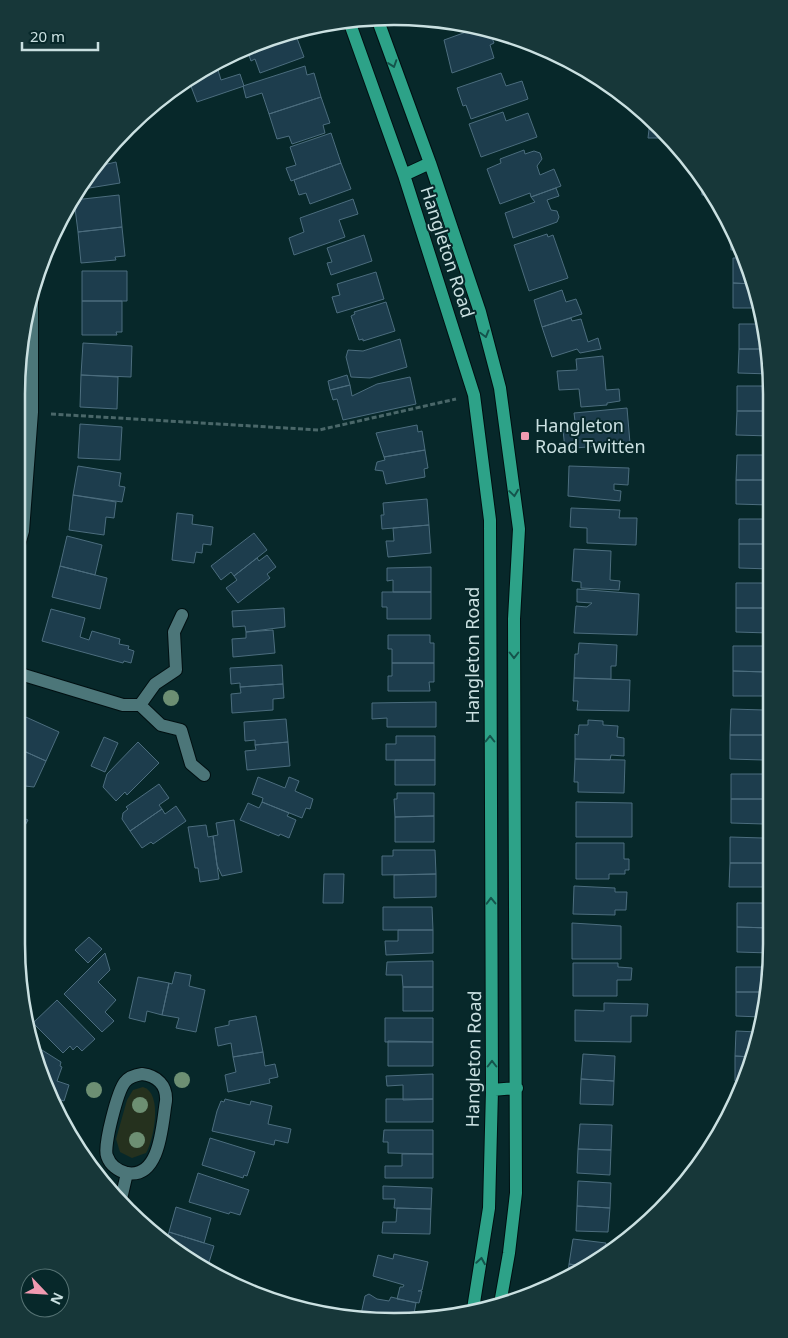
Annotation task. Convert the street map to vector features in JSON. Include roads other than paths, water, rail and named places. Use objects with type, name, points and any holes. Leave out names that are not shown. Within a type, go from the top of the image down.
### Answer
[{"type":"main road","name":"Hangleton Road","points":[[380,26],[430,162],[480,312],[500,388],[519,529],[514,619],[516,1193],[501,1297]]},
{"type":"main road","name":"Hangleton Road","points":[[351,28],[404,176],[474,395],[490,520],[492,1090],[489,1208],[474,1304]]},
{"type":"main road","points":[[404,176],[430,162]]},
{"type":"main road","points":[[490,619],[514,619]]},
{"type":"main road","points":[[492,1090],[516,1088]]},
{"type":"street","points":[[25,505],[32,412],[32,322]]},
{"type":"street","points":[[140,705],[155,684],[176,670],[174,632],[182,615]]},
{"type":"street","points":[[25,675],[123,704],[140,705],[161,725],[181,730],[191,764],[204,775]]},
{"type":"street","points":[[148,1074],[157,1079],[166,1092],[157,1152],[153,1162],[146,1169],[136,1173],[127,1173],[118,1170],[111,1164],[106,1154],[107,1141],[124,1083],[134,1075],[148,1074]]},
{"type":"street","points":[[122,1193],[127,1173]]},
{"type":"place","name":"Hangleton Road Twitten","points":[[525,436]]}]
